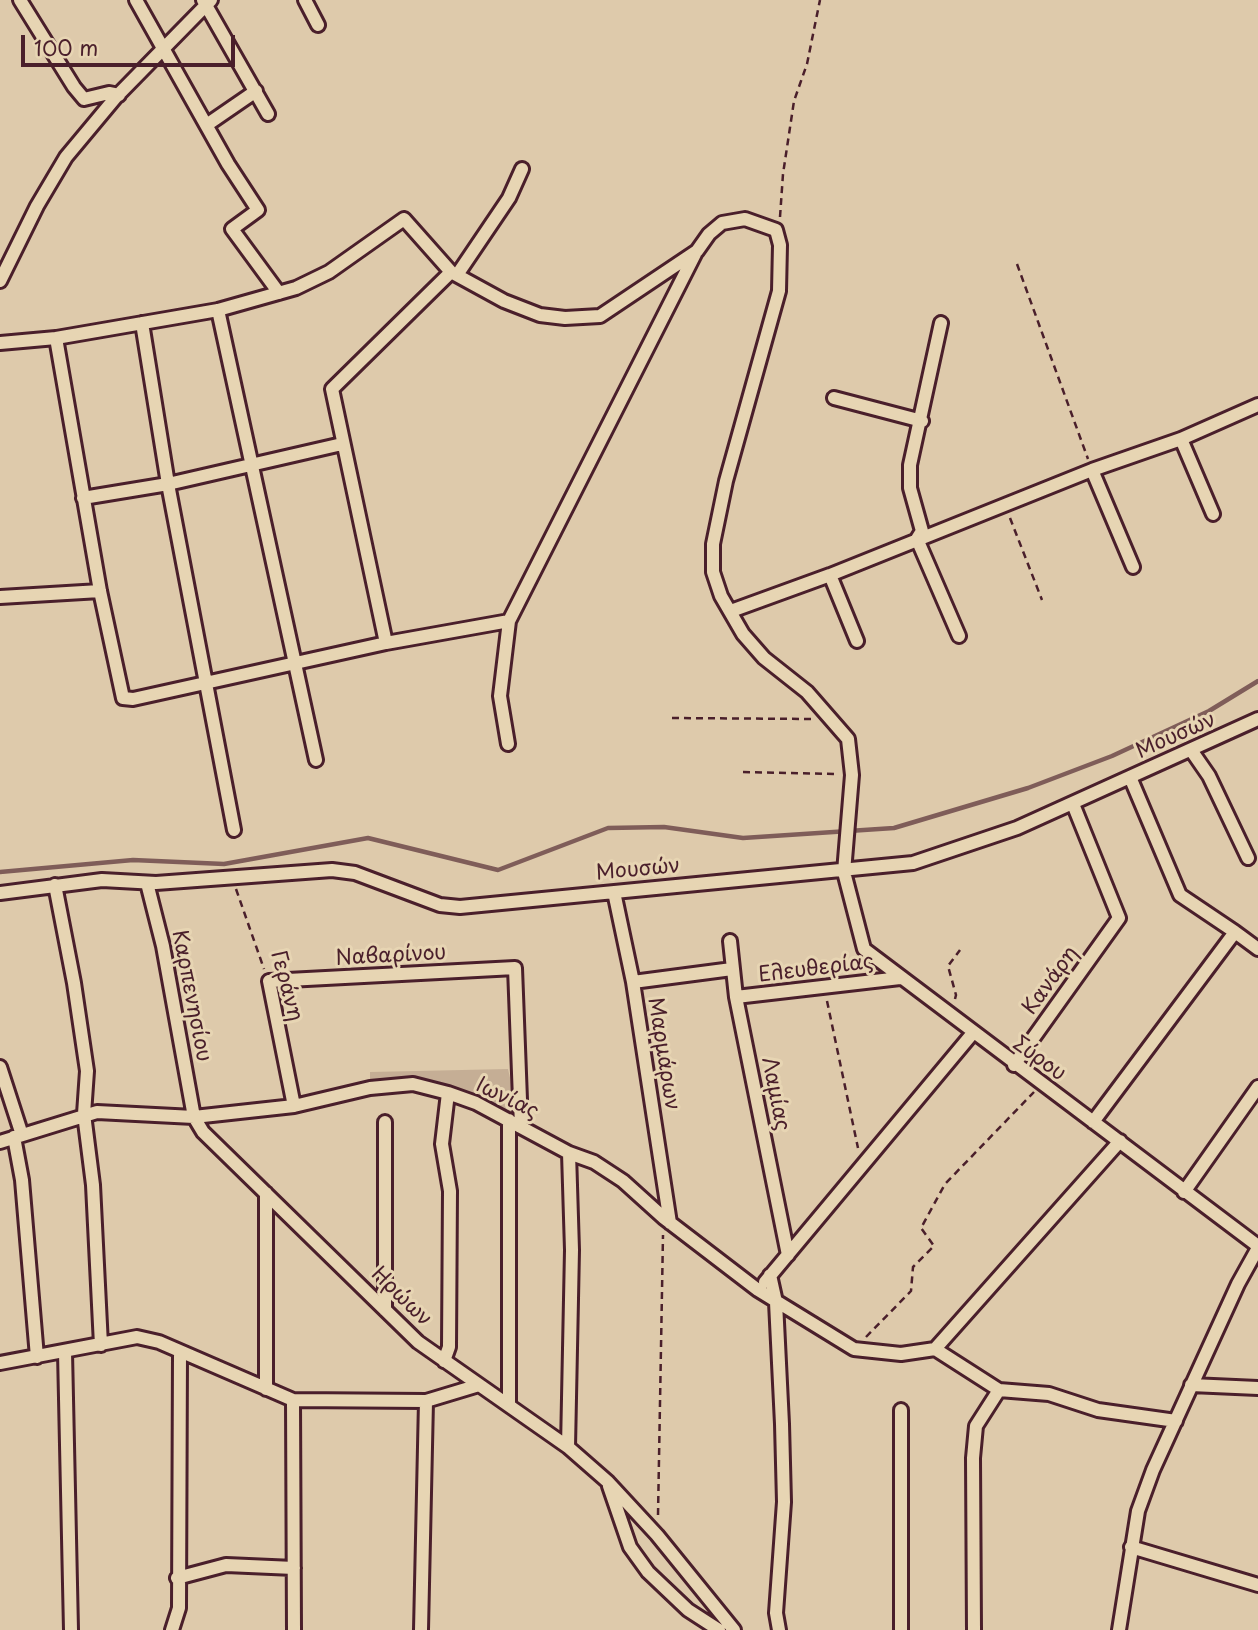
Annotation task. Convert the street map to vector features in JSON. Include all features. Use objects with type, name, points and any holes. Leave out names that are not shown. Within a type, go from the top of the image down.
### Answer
[{"type":"street","points":[[20,0],[84,99],[109,93],[119,95]]},
{"type":"street","points":[[136,0],[208,124],[228,164],[258,210],[232,229],[279,293]]},
{"type":"street","points":[[305,0],[318,25]]},
{"type":"street","points":[[0,281],[37,206],[66,157],[119,95],[207,2],[268,114]]},
{"type":"street","points":[[208,124],[256,91]]},
{"type":"street","points":[[386,643],[332,389],[454,273],[509,198],[522,169]]},
{"type":"street","points":[[0,344],[56,338],[218,310],[279,293],[329,272],[404,219],[454,273],[504,301],[540,315],[600,316],[697,251]]},
{"type":"street","points":[[508,744],[500,696],[509,621],[697,251],[709,234],[732,220],[745,219],[776,230]]},
{"type":"street","name":"Σύρου","points":[[776,230],[780,245],[779,291],[726,481],[713,544],[713,572],[716,587],[743,634],[764,658],[807,692],[848,739],[852,775],[844,872],[864,949],[972,1034],[1120,1141],[1258,1247]]},
{"type":"street","points":[[218,310],[316,760]]},
{"type":"street","points":[[142,323],[169,484],[234,830]]},
{"type":"street","points":[[917,539],[922,531],[910,488],[910,465],[922,421],[941,323]]},
{"type":"street","points":[[56,338],[100,591],[123,698],[206,683],[386,643],[509,621]]},
{"type":"street","points":[[834,398],[922,421]]},
{"type":"street","points":[[731,611],[830,575],[1092,470],[1181,439],[1258,405]]},
{"type":"street","points":[[1181,439],[1213,514]]},
{"type":"street","points":[[83,498],[169,484],[342,444]]},
{"type":"street","points":[[1092,470],[1133,566]]},
{"type":"street","points":[[917,539],[959,636]]},
{"type":"street","points":[[830,575],[857,641]]},
{"type":"street","points":[[0,597],[100,591]]},
{"type":"street","name":"Μουσών","points":[[0,893],[102,880],[147,883],[331,870],[355,873],[448,907],[844,872],[913,863],[947,853],[1073,804],[1258,719]]},
{"type":"street","points":[[1191,750],[1209,776],[1248,858]]},
{"type":"street","points":[[1130,777],[1180,895],[1258,949]]},
{"type":"street","name":"Κανάρη","points":[[1014,1065],[1119,918],[1073,804]]},
{"type":"street","name":"Καρπενησίου","points":[[147,883],[163,946],[194,1117]]},
{"type":"street","points":[[55,885],[74,983],[87,1071],[84,1114],[93,1185],[101,1345]]},
{"type":"street","name":"Μαρμάρων","points":[[614,892],[633,982],[667,1220]]},
{"type":"street","points":[[1093,1122],[1234,932]]},
{"type":"street","name":"Λαμίας","points":[[730,941],[736,997],[788,1255]]},
{"type":"street","name":"Ναβαρίνου","points":[[269,981],[515,968],[515,1123]]},
{"type":"street","points":[[633,982],[732,970]]},
{"type":"street","name":"Ελευθερίας","points":[[736,997],[900,978]]},
{"type":"street","name":"Γεράνη","points":[[269,981],[294,1106]]},
{"type":"street","points":[[758,1290],[972,1034]]},
{"type":"street","points":[[0,1067],[18,1136],[37,1357]]},
{"type":"street","name":"Ιωνίας","points":[[194,1117],[294,1106],[370,1088],[413,1084],[448,1093],[515,1123],[569,1153],[594,1162],[623,1181],[667,1220],[758,1290],[854,1349]]},
{"type":"street","points":[[1184,1192],[1258,1087]]},
{"type":"street","points":[[444,1361],[449,1347],[450,1191],[443,1144],[448,1093]]},
{"type":"street","points":[[0,1142],[97,1112],[158,1113],[194,1117]]},
{"type":"street","name":"Ηρώων","points":[[194,1117],[203,1132],[418,1342],[568,1447],[608,1482],[657,1535],[734,1630]]},
{"type":"street","points":[[385,1122],[386,1310]]},
{"type":"street","points":[[509,1405],[515,1123]]},
{"type":"street","points":[[854,1349],[901,1354],[935,1349],[1120,1141]]},
{"type":"street","points":[[568,1447],[572,1250],[569,1153]]},
{"type":"street","points":[[266,1193],[266,1389]]},
{"type":"street","points":[[1119,1630],[1138,1511],[1191,1385],[1258,1247]]},
{"type":"street","points":[[770,1275],[776,1302],[784,1502],[776,1613],[779,1630]]},
{"type":"street","points":[[0,1363],[137,1337],[159,1342],[180,1354],[293,1400],[426,1401],[479,1385]]},
{"type":"street","points":[[935,1349],[999,1390],[1049,1394],[1098,1410],[1176,1421]]},
{"type":"street","points":[[65,1352],[72,1630]]},
{"type":"street","points":[[172,1630],[178,1608],[180,1354]]},
{"type":"street","points":[[1191,1385],[1258,1388]]},
{"type":"street","points":[[974,1630],[973,1458],[976,1426],[999,1390]]},
{"type":"street","points":[[293,1400],[294,1630]]},
{"type":"street","points":[[421,1630],[426,1401]]},
{"type":"street","points":[[901,1410],[901,1630]]},
{"type":"street","points":[[608,1482],[630,1547],[648,1572],[688,1610],[719,1630]]},
{"type":"street","points":[[1131,1547],[1258,1585]]},
{"type":"street","points":[[177,1578],[226,1565],[294,1568]]},
{"type":"path","points":[[776,230],[782,209],[783,174],[794,101],[807,64],[820,0]]},
{"type":"path","points":[[1017,264],[1092,470]]},
{"type":"path","points":[[1004,505],[1042,600]]},
{"type":"path","points":[[672,718],[830,719]]},
{"type":"path","points":[[743,772],[852,775]]},
{"type":"path","name":"Γεράνη","points":[[232,878],[269,981]]},
{"type":"path","points":[[948,1015],[956,995],[948,966],[960,950]]},
{"type":"path","points":[[824,987],[862,1164]]},
{"type":"path","points":[[854,1349],[911,1291],[913,1267],[934,1246],[921,1228],[945,1184],[1042,1084]]},
{"type":"path","points":[[657,1535],[667,1220]]},
{"type":"shaded area","points":[[508,1069],[521,1126],[413,1084],[370,1088],[370,1072]]},
{"type":"waterway","points":[[0,872],[133,860],[224,864],[368,838],[498,870],[608,828],[664,827],[743,838],[894,828],[1028,788],[1112,756],[1209,711],[1258,681]]}]
